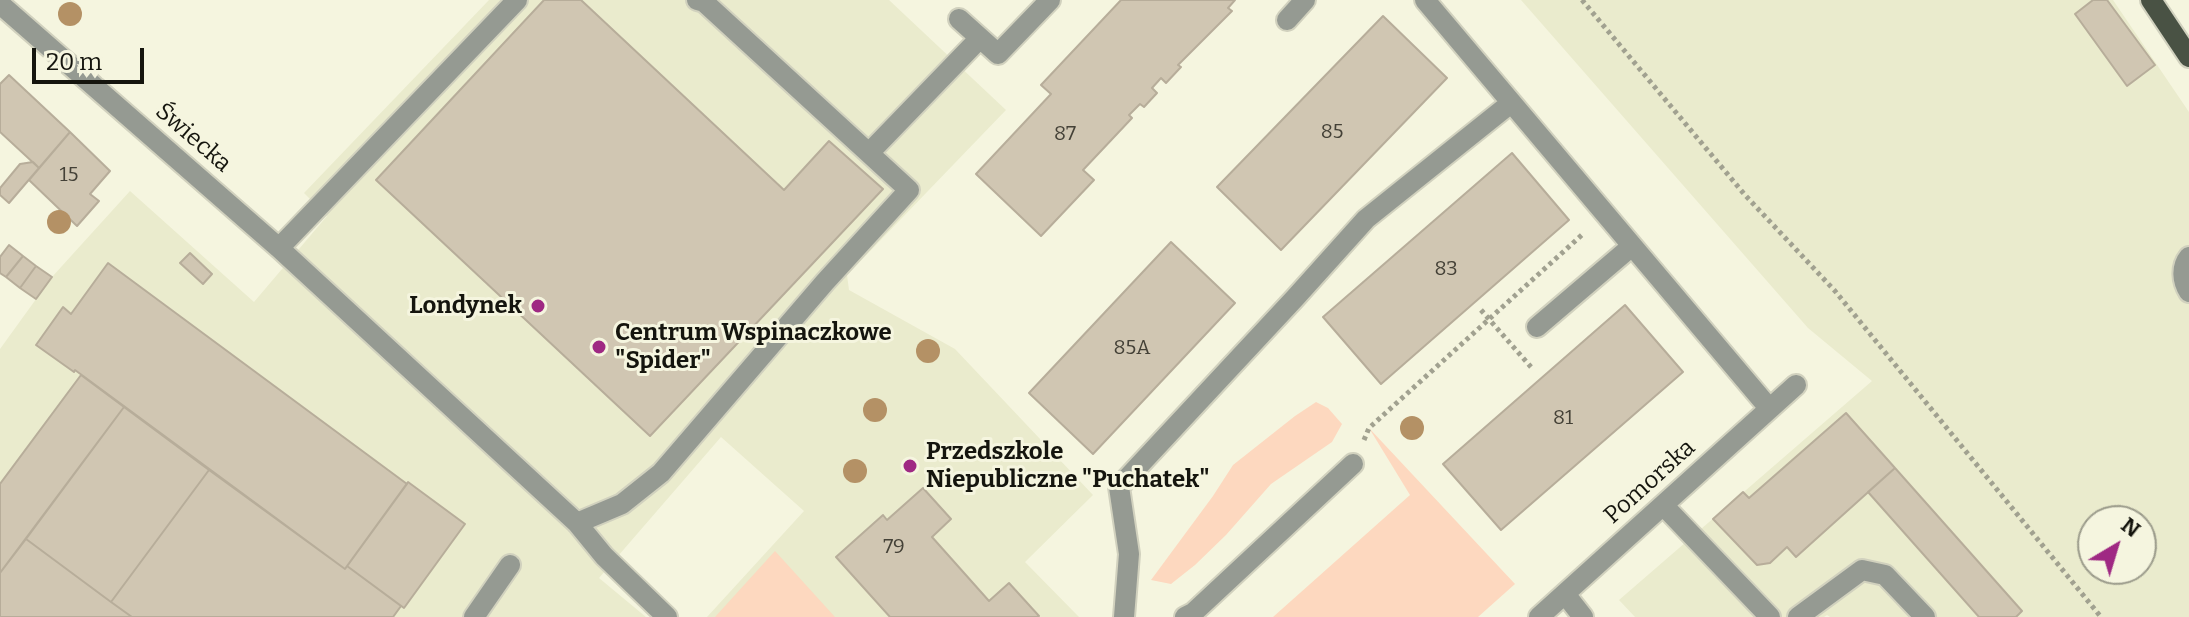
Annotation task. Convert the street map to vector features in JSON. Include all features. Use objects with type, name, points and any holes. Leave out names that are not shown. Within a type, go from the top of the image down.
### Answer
[{"type":"main road","points":[[2151,0],[2189,57]]},
{"type":"street","points":[[279,248],[517,0]]},
{"type":"street","points":[[577,523],[622,504],[661,473],[825,282],[909,190],[704,2],[697,0]]},
{"type":"street","points":[[959,19],[998,54],[1050,0]]},
{"type":"street","points":[[1287,20],[1305,0]]},
{"type":"street","points":[[1425,0],[1769,408]]},
{"type":"street","name":"Świecka","points":[[0,4],[389,348],[577,523],[604,556],[667,617]]},
{"type":"street","points":[[869,153],[980,38]]},
{"type":"street","points":[[1124,617],[1129,554],[1119,487],[1366,219],[1511,103]]},
{"type":"street","points":[[1537,327],[1632,246]]},
{"type":"street","points":[[2189,257],[2184,264],[2184,284],[2189,292]]},
{"type":"street","name":"Pomorska","points":[[1539,617],[1796,385]]},
{"type":"street","points":[[1185,617],[1193,613],[1353,464]]},
{"type":"street","points":[[1663,505],[1770,617]]},
{"type":"street","points":[[474,617],[510,565]]},
{"type":"street","points":[[1798,617],[1862,570],[1885,575],[1925,617]]},
{"type":"street","points":[[1565,594],[1583,617]]},
{"type":"path","points":[[1582,0],[1745,195],[1835,291],[2101,617]]},
{"type":"path","points":[[1369,428],[1605,214]]},
{"type":"path","points":[[1481,310],[1531,367]]},
{"type":"shaded area","points":[[489,0],[889,0],[1006,110],[847,275],[849,290],[955,349],[1093,495],[1025,562],[1079,617],[707,617],[804,511],[721,437],[599,578],[646,617],[0,617],[0,349],[52,277],[130,191],[254,302],[327,216],[304,193]]},
{"type":"shaded area","points":[[1521,0],[2113,0],[2189,112],[2189,617],[1635,617],[1619,600],[1872,381],[1808,328]]},
{"type":"shaded area","points":[[1316,402],[1328,408],[1342,424],[1332,442],[1271,484],[1226,535],[1171,584],[1151,580],[1233,465]]},
{"type":"shaded area","points":[[1369,428],[1515,584],[1478,617],[1273,617],[1410,495]]},
{"type":"shaded area","points":[[775,551],[835,617],[715,617]]},
{"type":"building","points":[[544,0],[581,0],[784,190],[829,141],[883,189],[650,436],[376,180]]},
{"type":"building","points":[[1121,0],[1235,0],[1228,8],[1232,11],[1178,65],[1181,67],[1166,83],[1161,78],[1152,88],[1157,93],[1144,107],[1140,104],[1129,115],[1132,118],[1083,170],[1094,180],[1041,236],[976,174],[1051,94],[1041,85]]},
{"type":"building","points":[[2093,0],[2107,0],[2155,65],[2127,86],[2075,14]]},
{"type":"building","points":[[1383,16],[1447,78],[1281,250],[1217,187]]},
{"type":"building","points":[[9,75],[70,132],[39,168],[0,132],[0,84]]},
{"type":"building","points":[[70,132],[110,171],[90,194],[99,201],[77,226],[29,180]]},
{"type":"building","points":[[1512,153],[1569,220],[1381,384],[1323,317]]},
{"type":"building","points":[[33,162],[39,168],[9,203],[0,195],[0,188],[20,164]]},
{"type":"building","points":[[1171,242],[1235,303],[1093,454],[1029,393]]},
{"type":"building","points":[[9,245],[23,256],[6,277],[0,273],[0,257]]},
{"type":"building","points":[[190,253],[212,274],[203,284],[180,263]]},
{"type":"building","points":[[23,256],[36,266],[20,288],[6,277]]},
{"type":"building","points":[[108,263],[407,484],[345,569],[75,370],[36,345],[63,307],[71,314]]},
{"type":"building","points":[[36,266],[52,277],[36,299],[20,288]]},
{"type":"building","points":[[1625,305],[1683,372],[1501,530],[1443,464]]},
{"type":"building","points":[[81,375],[124,407],[0,573],[0,484]]},
{"type":"building","points":[[124,407],[209,470],[111,602],[26,539]]},
{"type":"building","points":[[1846,413],[1895,468],[1796,557],[1787,547],[1770,563],[1757,565],[1713,519],[1743,492],[1749,498]]},
{"type":"building","points":[[1895,468],[2022,611],[2016,617],[1979,617],[1868,492]]},
{"type":"building","points":[[209,470],[401,606],[393,617],[132,617],[111,602]]},
{"type":"building","points":[[408,482],[465,524],[404,608],[347,566]]},
{"type":"building","points":[[923,488],[951,519],[932,537],[989,601],[1009,583],[1039,616],[890,617],[836,557],[883,515],[887,520]]},
{"type":"building","points":[[26,539],[132,617],[0,617],[0,573]]},
{"type":"place","name":"Londynek","points":[[538,306]]},
{"type":"place","name":"Centrum Wspinaczkowe \"Spider\"","points":[[599,347]]},
{"type":"place","name":"Przedszkole Niepubliczne \"Puchatek\"","points":[[910,466]]}]
